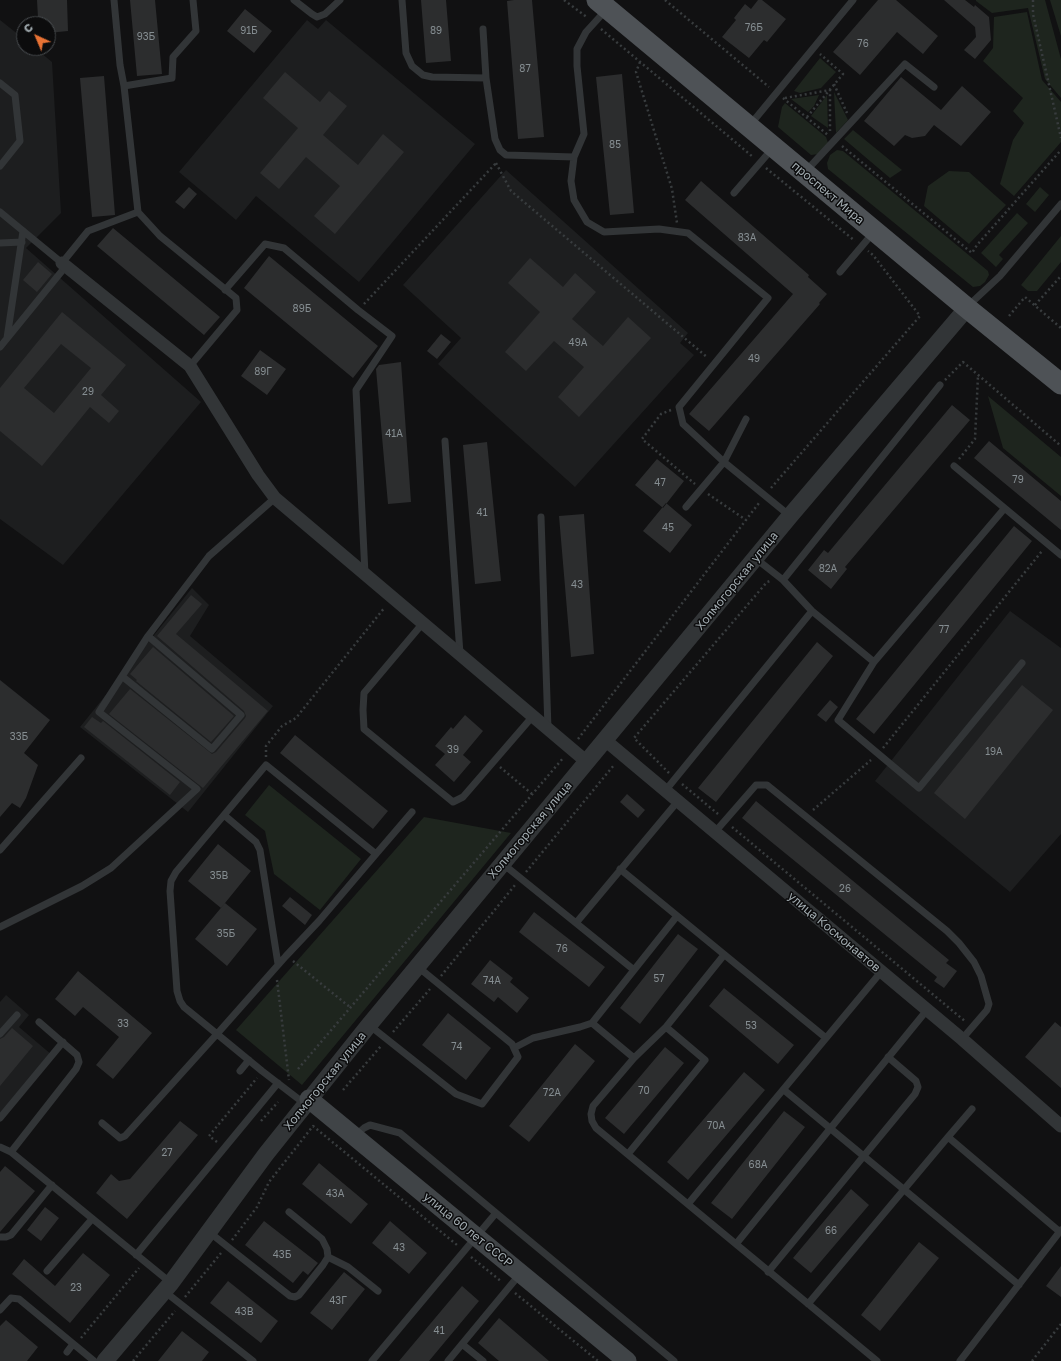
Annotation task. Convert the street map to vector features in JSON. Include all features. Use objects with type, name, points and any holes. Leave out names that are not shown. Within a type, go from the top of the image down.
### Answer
[{"type":"main road","name":"проспект Мира","points":[[599,11],[749,127],[805,173],[868,239],[967,308],[1061,384]]},
{"type":"main road","name":"улица 60 лет СССР","points":[[307,1102],[355,1137],[470,1244],[514,1280],[627,1361]]},
{"type":"street","points":[[64,264],[190,366],[258,475],[275,498],[587,762]]},
{"type":"street","name":"Холмогорская улица","points":[[105,1361],[168,1287],[266,1154],[418,966],[790,516],[967,308]]},
{"type":"street","name":"улица Космонавтов","points":[[605,740],[962,1039],[1061,1126]]},
{"type":"lane","points":[[114,0],[120,65],[124,86],[138,212],[160,236],[236,298],[237,310],[190,366]]},
{"type":"lane","points":[[124,86],[172,78],[172,57],[196,31],[193,0]]},
{"type":"lane","points":[[294,0],[317,17],[325,14],[340,0]]},
{"type":"lane","points":[[402,0],[406,53],[412,66],[423,75],[432,77],[486,78]]},
{"type":"lane","points":[[749,127],[851,1]]},
{"type":"lane","points":[[599,11],[577,49],[577,66],[584,134],[574,157],[571,181],[574,200],[588,222],[604,232],[659,229],[688,233],[768,298],[679,407],[683,424],[724,462],[790,516]]},
{"type":"lane","points":[[482,29],[486,78],[495,139],[500,150],[506,155],[574,157]]},
{"type":"lane","points":[[805,173],[905,64],[934,87]]},
{"type":"lane","points":[[0,83],[15,95],[20,141],[0,166]]},
{"type":"lane","points":[[734,193],[774,147]]},
{"type":"lane","points":[[967,308],[1000,276],[1061,204]]},
{"type":"lane","points":[[0,212],[64,264]]},
{"type":"lane","points":[[0,347],[88,231],[138,212]]},
{"type":"lane","points":[[7,338],[23,231]]},
{"type":"lane","points":[[840,272],[868,239]]},
{"type":"lane","points":[[0,243],[22,242]]},
{"type":"lane","points":[[225,290],[265,244],[284,248],[358,310],[392,336],[356,390],[365,574]]},
{"type":"lane","points":[[783,580],[940,385]]},
{"type":"lane","points":[[686,507],[724,462],[746,419]]},
{"type":"lane","points":[[445,441],[460,654]]},
{"type":"lane","points":[[954,466],[1061,555]]},
{"type":"lane","points":[[0,927],[82,886],[111,868],[197,789],[99,712],[123,677],[148,636],[209,556],[275,498]]},
{"type":"lane","points":[[1004,508],[874,662],[838,720],[919,788],[1022,663]]},
{"type":"lane","points":[[541,517],[548,729]]},
{"type":"lane","points":[[755,558],[783,580],[812,611],[874,662]]},
{"type":"lane","points":[[666,791],[812,611]]},
{"type":"lane","points":[[423,623],[364,693],[364,729],[453,802],[463,798],[533,716]]},
{"type":"lane","points":[[123,677],[212,749],[241,715],[148,636]]},
{"type":"lane","points":[[0,850],[81,758]]},
{"type":"lane","points":[[307,1102],[262,1071],[184,1007],[180,1001],[177,991],[170,891],[171,881],[176,872],[266,765],[376,854]]},
{"type":"lane","points":[[715,832],[756,785],[767,785],[947,932],[959,943],[974,962],[981,976],[988,1004],[987,1010],[962,1039]]},
{"type":"lane","points":[[576,923],[678,801]]},
{"type":"lane","points":[[102,1123],[120,1138],[125,1136],[276,966],[319,921],[412,812]]},
{"type":"lane","points":[[224,815],[256,842],[260,850],[276,966]]},
{"type":"lane","points":[[503,864],[634,970]]},
{"type":"lane","points":[[620,869],[826,1038]]},
{"type":"lane","points":[[514,1048],[533,1038],[592,1023],[677,916]]},
{"type":"lane","points":[[724,955],[666,1026],[634,1058],[593,1106],[591,1114],[592,1121],[596,1128],[877,1361]]},
{"type":"lane","points":[[369,1026],[456,1094],[482,1104],[518,1057],[514,1048],[512,1044],[418,966]]},
{"type":"lane","points":[[688,1204],[881,972]]},
{"type":"lane","points":[[736,1244],[927,1010]]},
{"type":"lane","points":[[0,1034],[17,1015]]},
{"type":"lane","points":[[11,1152],[76,1069],[79,1062],[77,1055],[39,1022]]},
{"type":"lane","points":[[592,1023],[634,1058]]},
{"type":"lane","points":[[628,1154],[705,1060],[666,1026]]},
{"type":"lane","points":[[0,1118],[63,1042]]},
{"type":"lane","points":[[768,1272],[915,1094],[918,1087],[916,1081],[888,1058]]},
{"type":"lane","points":[[240,1071],[249,1060]]},
{"type":"lane","points":[[136,1255],[278,1083]]},
{"type":"lane","points":[[784,1090],[1019,1285]]},
{"type":"lane","points":[[808,1304],[903,1189],[972,1109]]},
{"type":"lane","points":[[355,1137],[364,1128],[370,1125],[400,1133],[671,1360]]},
{"type":"lane","points":[[948,1137],[1060,1231],[960,1361]]},
{"type":"lane","points":[[0,1147],[11,1152],[136,1255],[168,1287],[251,1360]]},
{"type":"lane","points":[[0,1237],[11,1235],[52,1185]]},
{"type":"lane","points":[[209,1232],[290,1296],[294,1297],[299,1295],[328,1257],[327,1249],[322,1239],[289,1212]]},
{"type":"lane","points":[[372,1361],[496,1214]]},
{"type":"lane","points":[[48,1271],[92,1219]]},
{"type":"lane","points":[[328,1257],[348,1267],[378,1291]]},
{"type":"lane","points":[[448,1361],[514,1280]]},
{"type":"lane","points":[[0,1310],[11,1298],[19,1299],[94,1361]]},
{"type":"lane","points":[[67,1352],[73,1344]]},
{"type":"lane","points":[[462,1344],[483,1361]]},
{"type":"path","points":[[298,1069],[571,748],[765,495],[920,316],[873,255],[868,239],[760,163],[640,62],[599,11],[564,0]]},
{"type":"path","points":[[665,0],[830,136],[830,90]]},
{"type":"path","points":[[1033,0],[1033,14],[1061,138]]},
{"type":"path","points":[[807,117],[843,74],[820,54],[825,48]]},
{"type":"path","points":[[640,62],[636,72],[672,189],[678,232]]},
{"type":"path","points":[[834,84],[851,122]]},
{"type":"path","points":[[783,98],[830,90]]},
{"type":"path","points":[[835,140],[972,254],[977,245],[1061,150]]},
{"type":"path","points":[[358,310],[496,163],[506,155]]},
{"type":"path","points":[[496,163],[511,191],[714,363]]},
{"type":"path","points":[[1035,306],[1061,276]]},
{"type":"path","points":[[1008,316],[1025,297],[1061,328]]},
{"type":"path","points":[[940,385],[963,362],[1061,446]]},
{"type":"path","points":[[954,466],[975,439],[978,376]]},
{"type":"path","points":[[679,407],[662,414],[642,439],[701,489],[746,520]]},
{"type":"path","points":[[806,816],[878,754],[1048,544]]},
{"type":"path","points":[[783,580],[768,582],[634,738],[675,778],[724,820],[972,1026]]},
{"type":"path","points":[[266,765],[266,746],[282,726],[296,718],[392,597]]},
{"type":"path","points":[[493,762],[532,794]]},
{"type":"path","points":[[343,1090],[436,982],[614,765]]},
{"type":"path","points":[[286,956],[351,1008]]},
{"type":"path","points":[[276,966],[289,1080]]},
{"type":"path","points":[[224,1148],[209,1136],[262,1071]]},
{"type":"path","points":[[313,1126],[470,1244],[514,1280],[598,1361]]},
{"type":"path","points":[[1032,1361],[1061,1324]]},
{"type":"shaded area","points":[[976,0],[1045,0],[1061,59],[1061,98],[1045,79],[1028,8],[992,13]]},
{"type":"shaded area","points":[[1050,0],[1061,0],[1061,36]]},
{"type":"shaded area","points":[[1027,12],[1042,80],[1061,102],[1061,142],[1014,196],[1000,184],[1013,140],[1024,123],[1013,111],[1023,98],[983,61],[993,48],[994,17]]},
{"type":"shaded area","points":[[0,20],[16,33],[16,56],[45,56],[52,62],[61,213],[26,248],[201,402],[63,565],[0,519]]},
{"type":"shaded area","points":[[307,20],[318,29],[326,20],[475,144],[359,282],[256,196],[236,220],[179,172]]},
{"type":"shaded area","points":[[820,58],[836,72],[821,88],[800,93],[794,91]]},
{"type":"shaded area","points":[[834,92],[848,120],[836,133]]},
{"type":"shaded area","points":[[819,95],[814,106],[808,112],[791,99]]},
{"type":"shaded area","points":[[827,95],[828,128],[811,116]]},
{"type":"shaded area","points":[[785,103],[826,137],[828,143],[819,154],[811,155],[778,127],[782,107]]},
{"type":"shaded area","points":[[853,130],[902,170],[890,178],[844,139]]},
{"type":"shaded area","points":[[837,150],[843,151],[988,271],[989,275],[985,282],[980,286],[973,287],[828,169],[827,163],[830,155]]},
{"type":"shaded area","points":[[506,170],[688,333],[680,343],[694,355],[575,487],[438,364],[461,338],[403,285]]},
{"type":"shaded area","points":[[949,171],[969,172],[1006,205],[969,244],[924,206],[928,186]]},
{"type":"shaded area","points":[[1040,187],[1049,195],[1035,212],[1026,204]]},
{"type":"shaded area","points":[[1017,213],[1028,223],[999,255],[1003,259],[996,267],[981,253]]},
{"type":"shaded area","points":[[1061,236],[1061,262],[1037,291],[1028,291],[1021,285]]},
{"type":"shaded area","points":[[988,396],[1061,457],[1061,496],[1003,448]]},
{"type":"shaded area","points":[[192,588],[209,605],[190,636],[273,706],[188,812],[80,727]]},
{"type":"shaded area","points":[[1010,611],[1061,648],[1061,834],[1010,892],[875,781]]},
{"type":"shaded area","points":[[269,785],[361,859],[320,910],[274,874],[265,831],[245,815]]},
{"type":"shaded area","points":[[424,817],[511,833],[302,1085],[236,1030]]},
{"type":"shaded area","points":[[6,995],[29,1015],[19,1027],[52,1055],[0,1118],[0,1002]]},
{"type":"building","points":[[37,0],[67,0],[68,31],[56,32],[56,16],[38,16]]},
{"type":"building","points":[[130,0],[155,0],[162,74],[137,76]]},
{"type":"building","points":[[421,0],[446,0],[451,61],[426,63]]},
{"type":"building","points":[[532,0],[544,137],[518,139],[507,1]]},
{"type":"building","points":[[758,0],[762,0],[786,19],[767,42],[764,40],[749,58],[722,37],[736,20],[734,18],[745,4],[751,9]]},
{"type":"building","points":[[878,0],[896,0],[938,36],[923,54],[897,32],[860,75],[833,52]]},
{"type":"building","points":[[944,0],[965,0],[974,7],[975,5],[989,17],[991,40],[975,59],[964,50],[976,37],[975,27]]},
{"type":"building","points":[[245,9],[272,31],[254,53],[227,31]]},
{"type":"building","points":[[285,72],[320,102],[329,91],[347,106],[323,135],[358,165],[383,134],[404,152],[335,234],[314,216],[340,186],[306,157],[279,189],[260,173],[298,128],[263,98]]},
{"type":"building","points":[[622,74],[634,213],[610,215],[596,77]]},
{"type":"building","points":[[104,76],[115,215],[92,217],[80,78]]},
{"type":"building","points":[[901,77],[941,110],[962,86],[991,112],[961,146],[934,125],[925,136],[912,138],[905,135],[894,146],[864,121]]},
{"type":"building","points":[[701,181],[809,275],[808,277],[827,294],[819,303],[820,304],[709,431],[689,414],[793,294],[685,200]]},
{"type":"building","points":[[189,187],[197,194],[184,209],[175,202]]},
{"type":"building","points":[[113,228],[220,317],[204,335],[97,246]]},
{"type":"building","points":[[269,256],[378,346],[353,378],[244,288]]},
{"type":"building","points":[[530,258],[563,287],[575,273],[596,292],[572,319],[603,346],[628,317],[651,338],[579,417],[558,397],[584,367],[554,341],[526,371],[505,352],[540,312],[508,283]]},
{"type":"building","points":[[38,262],[52,274],[37,292],[23,280]]},
{"type":"building","points":[[62,312],[126,365],[101,395],[119,411],[109,423],[90,407],[42,466],[0,431],[0,388]],"holes":[[[61,344],[91,368],[54,413],[24,388]]]},
{"type":"building","points":[[441,334],[451,342],[437,359],[427,351]]},
{"type":"building","points":[[260,350],[286,369],[267,395],[241,376]]},
{"type":"building","points":[[401,362],[411,502],[388,504],[376,369],[379,365]]},
{"type":"building","points":[[952,405],[970,420],[845,567],[847,569],[831,589],[808,570],[824,550],[828,553]]},
{"type":"building","points":[[989,441],[1061,501],[1061,530],[974,458]]},
{"type":"building","points":[[487,442],[501,581],[475,584],[463,445]]},
{"type":"building","points":[[657,459],[684,481],[663,508],[635,485]]},
{"type":"building","points":[[666,503],[692,525],[670,553],[643,531]]},
{"type":"building","points":[[584,514],[594,654],[571,657],[559,516]]},
{"type":"building","points":[[1014,526],[1032,541],[874,734],[856,719]]},
{"type":"building","points":[[191,595],[202,604],[176,634],[268,711],[203,788],[109,714],[130,689],[212,754],[216,752],[245,718],[246,716],[244,711],[157,636]]},
{"type":"building","points":[[817,642],[833,656],[716,802],[698,788]]},
{"type":"building","points":[[153,647],[234,716],[211,742],[136,681],[137,680],[130,674]]},
{"type":"building","points":[[0,680],[50,720],[24,753],[38,765],[26,798],[20,808],[12,803],[0,817]]},
{"type":"building","points":[[1022,685],[1053,710],[965,819],[934,793]]},
{"type":"building","points":[[830,700],[838,707],[826,722],[817,715]]},
{"type":"building","points":[[465,715],[483,731],[463,755],[471,762],[454,782],[435,765],[445,754],[435,746],[451,727],[453,729]]},
{"type":"building","points":[[92,717],[101,723],[103,721],[180,782],[170,795],[84,727]]},
{"type":"building","points":[[295,735],[388,811],[373,829],[280,753]]},
{"type":"building","points":[[627,794],[645,810],[638,818],[620,802]]},
{"type":"building","points":[[756,801],[949,960],[946,963],[957,971],[944,988],[934,981],[937,977],[742,818]]},
{"type":"building","points":[[218,844],[251,871],[221,908],[188,881]]},
{"type":"building","points":[[290,897],[312,915],[305,925],[282,906]]},
{"type":"building","points":[[225,903],[257,929],[227,966],[195,939]]},
{"type":"building","points":[[534,912],[605,967],[589,987],[519,932]]},
{"type":"building","points":[[678,934],[698,949],[640,1024],[620,1008]]},
{"type":"building","points":[[490,960],[513,978],[510,982],[529,998],[517,1013],[498,997],[494,1002],[471,984]]},
{"type":"building","points":[[78,971],[152,1033],[113,1079],[96,1065],[119,1037],[83,1007],[75,1016],[55,999]]},
{"type":"building","points":[[724,988],[794,1045],[778,1064],[709,1006]]},
{"type":"building","points":[[448,1013],[491,1048],[466,1080],[422,1045]]},
{"type":"building","points":[[1055,1022],[1061,1027],[1061,1088],[1025,1057]]},
{"type":"building","points":[[12,1028],[33,1046],[0,1086],[0,1039],[4,1037]]},
{"type":"building","points":[[575,1044],[595,1061],[529,1142],[509,1126]]},
{"type":"building","points":[[665,1047],[684,1063],[624,1134],[605,1118]]},
{"type":"building","points":[[744,1072],[765,1090],[688,1180],[667,1162]]},
{"type":"building","points":[[784,1111],[805,1127],[732,1219],[711,1203]]},
{"type":"building","points":[[180,1121],[198,1135],[127,1219],[96,1193],[111,1174],[119,1181],[130,1179]]},
{"type":"building","points":[[319,1163],[368,1204],[351,1224],[302,1184]]},
{"type":"building","points":[[5,1166],[35,1191],[0,1232],[0,1172]]},
{"type":"building","points":[[851,1189],[869,1205],[811,1273],[793,1258]]},
{"type":"building","points":[[45,1207],[59,1218],[41,1241],[27,1230]]},
{"type":"building","points":[[264,1221],[318,1263],[308,1275],[303,1271],[293,1283],[245,1245]]},
{"type":"building","points":[[390,1221],[427,1253],[409,1274],[372,1243]]},
{"type":"building","points":[[919,1242],[939,1258],[880,1331],[861,1315]]},
{"type":"building","points":[[83,1253],[110,1275],[70,1323],[12,1274],[24,1259],[55,1286]]},
{"type":"building","points":[[1061,1266],[1061,1297],[1046,1286]]},
{"type":"building","points":[[344,1272],[365,1289],[332,1330],[310,1313]]},
{"type":"building","points":[[228,1281],[278,1321],[261,1343],[210,1303]]},
{"type":"building","points":[[462,1286],[479,1301],[429,1361],[399,1361]]},
{"type":"building","points":[[499,1318],[549,1361],[499,1361],[478,1343]]},
{"type":"building","points":[[6,1320],[38,1347],[27,1361],[0,1361],[0,1326]]},
{"type":"building","points":[[182,1331],[209,1352],[202,1361],[158,1361]]}]
